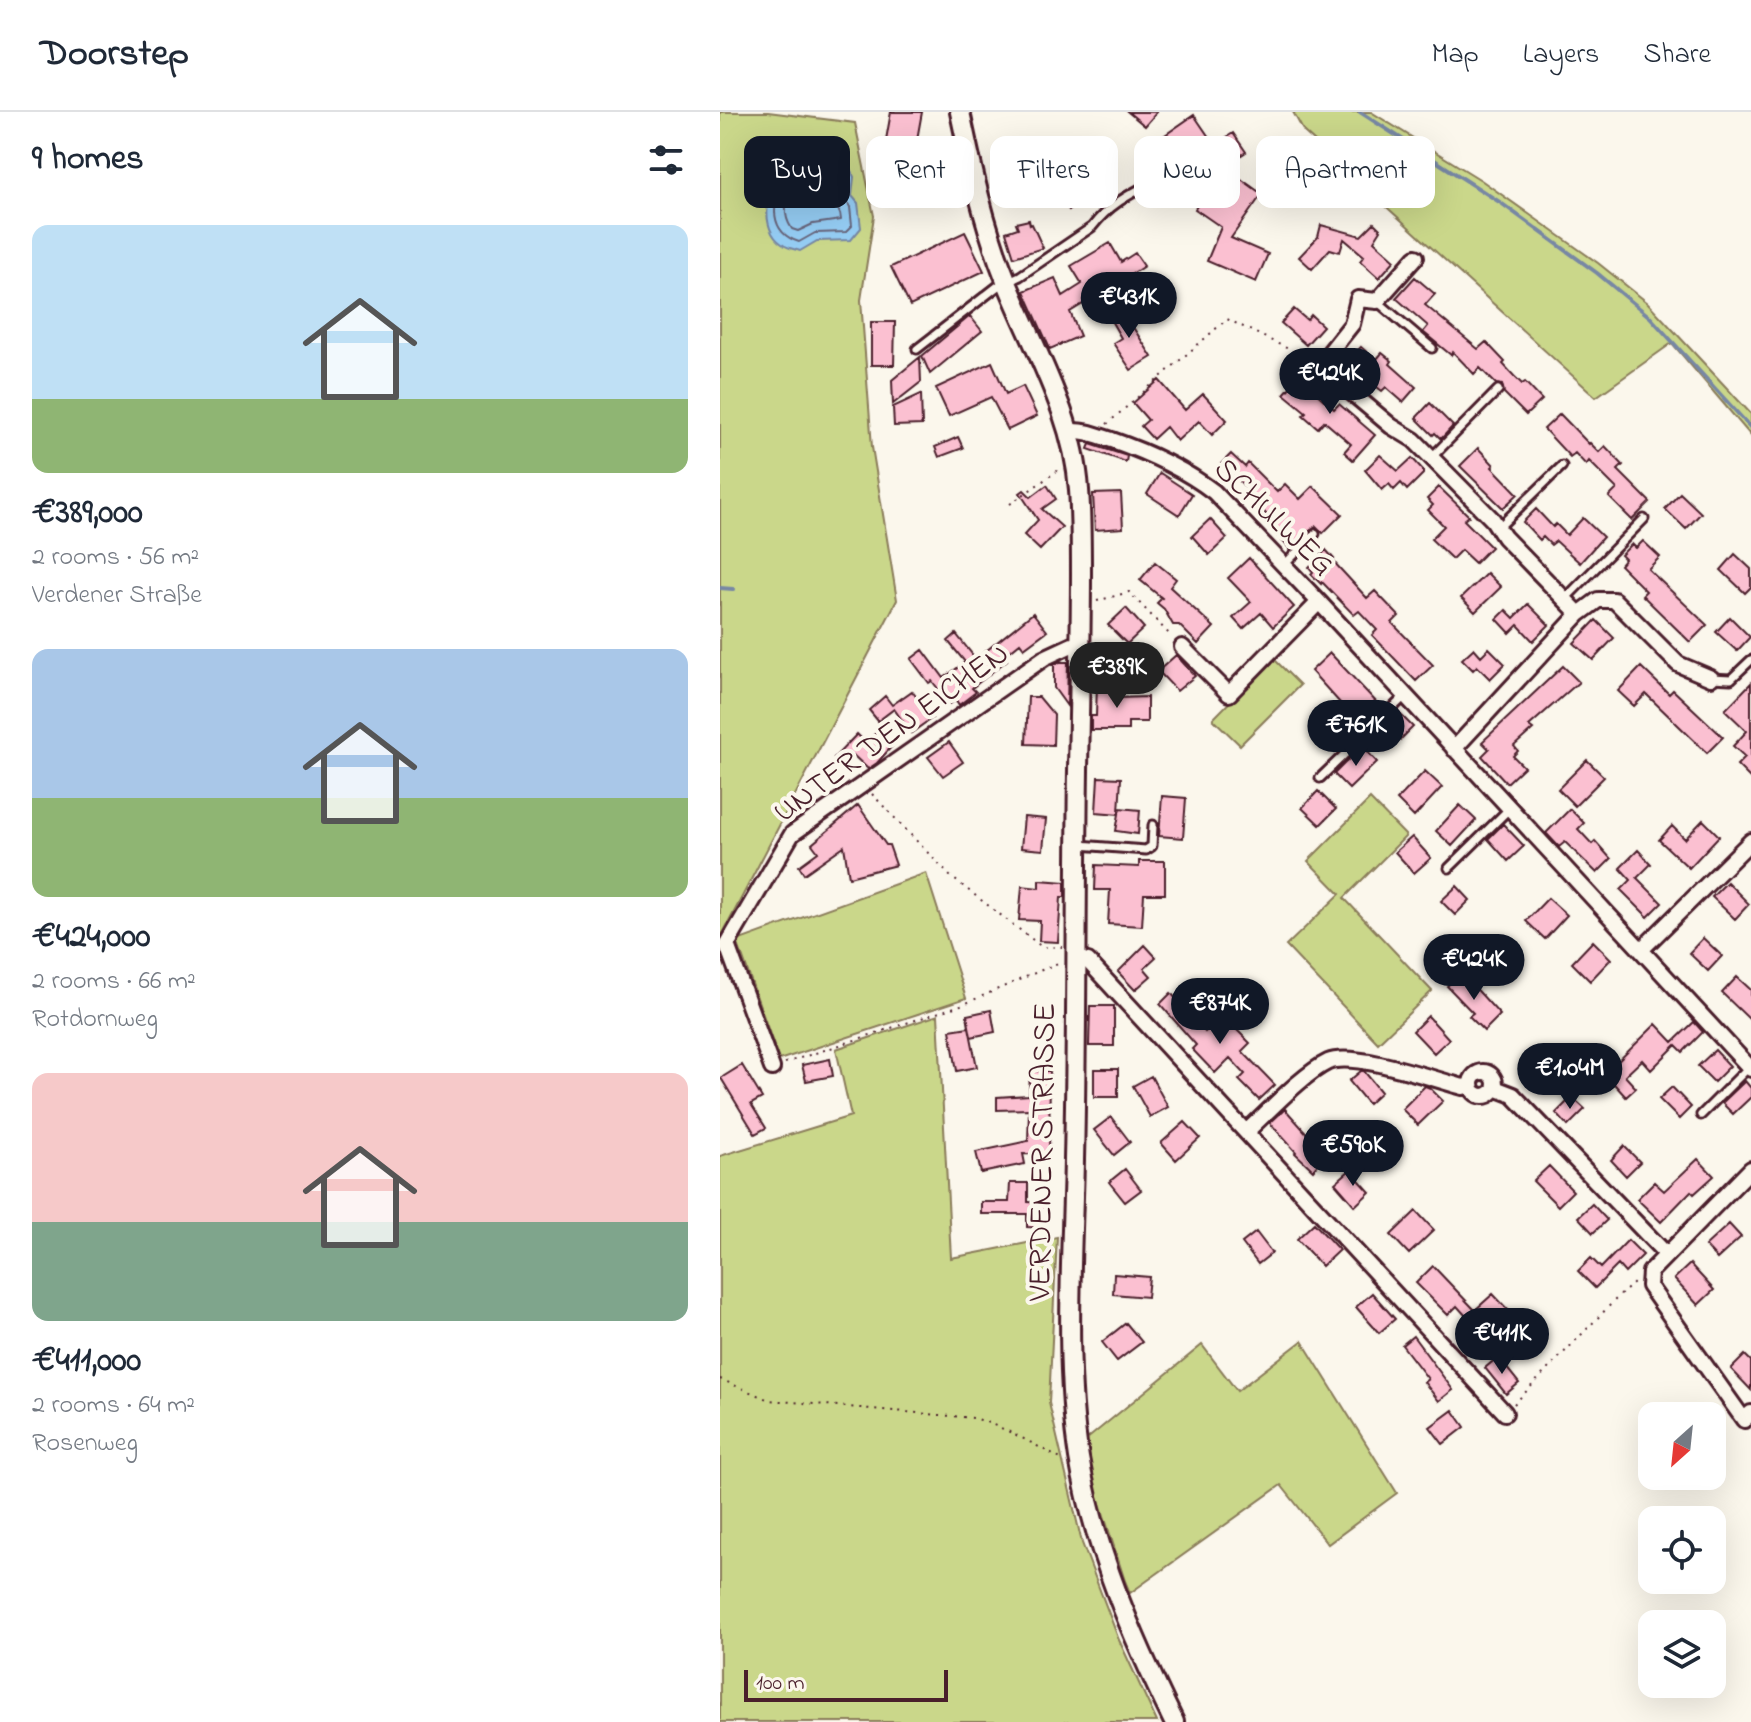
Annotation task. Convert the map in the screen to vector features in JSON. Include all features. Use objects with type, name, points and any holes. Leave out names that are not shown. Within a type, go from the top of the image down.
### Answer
[{"type":"street","name":"VERDENER STRASSE","points":[[960,112],[985,218],[1006,282],[1069,431],[1079,484],[1081,606],[1071,1354],[1073,1461],[1114,1589],[1174,1722]]},
{"type":"street","points":[[1416,257],[1377,301],[1358,299],[1352,324],[1329,353],[1327,365],[1333,377],[1391,426],[1414,440],[1579,614]]},
{"type":"street","name":"SCHULWEG","points":[[1069,431],[1082,430],[1149,454],[1196,478],[1214,492],[1750,1068]]},
{"type":"street","points":[[1454,749],[1579,614],[1598,600],[1614,600],[1678,664],[1711,678]]},
{"type":"street","points":[[1182,647],[1229,694],[1319,602]]},
{"type":"street","name":"UNTER DEN EICHEN","points":[[772,1068],[727,945],[792,834],[1044,658],[1072,645],[1080,645]]},
{"type":"street","points":[[1641,950],[1751,841]]},
{"type":"street","points":[[1077,950],[1505,1413]]},
{"type":"street","points":[[1247,1131],[1307,1076],[1331,1061],[1344,1058],[1373,1063],[1463,1087],[1471,1085],[1477,1073],[1487,1071],[1495,1078],[1495,1088],[1513,1095],[1666,1254]]},
{"type":"street","points":[[1749,1421],[1649,1286],[1650,1272],[1751,1169]]},
{"type":"lane","points":[[917,349],[1006,282],[1020,276],[1092,227],[1108,209],[1134,193]]},
{"type":"lane","points":[[1377,301],[1432,348]]},
{"type":"lane","points":[[1431,458],[1498,390]]},
{"type":"lane","points":[[1498,528],[1562,466]]},
{"type":"lane","points":[[1564,600],[1644,519]]},
{"type":"lane","points":[[1284,565],[1315,534]]},
{"type":"lane","points":[[1711,678],[1731,679],[1751,660]]},
{"type":"lane","points":[[1320,778],[1405,696]]},
{"type":"lane","points":[[1449,868],[1509,809]]},
{"type":"lane","points":[[1077,845],[1146,850],[1152,846],[1153,825]]},
{"type":"lane","name":"SCHULWEG","points":[[1701,1115],[1750,1068]]},
{"type":"path","points":[[1094,435],[1227,319],[1319,364],[1327,365]]},
{"type":"path","points":[[1010,504],[1067,466]]},
{"type":"path","points":[[1081,606],[1129,592],[1182,647]]},
{"type":"path","points":[[772,1068],[964,1004],[1068,959],[1077,950],[1042,947],[950,876],[863,784]]},
{"type":"path","points":[[1505,1413],[1635,1282],[1649,1286]]},
{"type":"path","points":[[720,1379],[769,1400],[974,1418],[1073,1461]]},
{"type":"green space","points":[[720,112],[768,112],[855,123],[866,177],[866,208],[872,208],[874,216],[861,300],[872,447],[897,600],[720,939]]},
{"type":"green space","points":[[1293,112],[1371,112],[1410,136],[1308,136]]},
{"type":"green space","points":[[1435,152],[1481,180],[1598,263],[1648,303],[1751,414],[1751,436],[1672,343],[1596,397],[1388,208],[1435,208]]},
{"type":"green space","points":[[1273,658],[1300,685],[1240,745],[1213,719]]},
{"type":"green space","points":[[1370,799],[1406,836],[1344,898],[1432,991],[1378,1043],[1286,946],[1340,894],[1308,861]]},
{"type":"green space","points":[[926,873],[966,998],[779,1060],[737,941]]},
{"type":"green space","points":[[938,1015],[951,1258],[1057,1237],[1049,1403],[1082,1543],[1119,1640],[1157,1722],[720,1722],[720,1156],[851,1116],[836,1049]]},
{"type":"green space","points":[[1302,1341],[1397,1493],[1328,1544],[1281,1485],[1130,1593],[1081,1444],[1202,1345],[1237,1391]]},
{"type":"water","points":[[850,169],[854,177],[852,196],[858,203],[861,228],[851,240],[817,241],[800,251],[782,244],[775,237],[768,208],[850,208]]},
{"type":"building","points":[[891,112],[922,112],[918,136],[887,136]]},
{"type":"building","points":[[1128,112],[1157,112],[1145,126]]},
{"type":"building","points":[[1194,115],[1208,136],[1164,136]]},
{"type":"building","points":[[1240,180],[1256,190],[1256,203],[1231,238],[1268,254],[1256,282],[1207,261],[1221,227],[1195,209],[1240,208]]},
{"type":"building","points":[[1029,220],[1043,248],[1014,257],[1006,232],[1018,228],[1016,223]]},
{"type":"building","points":[[1374,223],[1381,230],[1374,241],[1395,260],[1379,278],[1360,261],[1364,256],[1344,239],[1340,252],[1330,249],[1312,269],[1299,257],[1318,237],[1321,225],[1361,236]]},
{"type":"building","points":[[965,232],[984,271],[910,306],[891,267]]},
{"type":"building","points":[[1110,243],[1121,262],[1135,253],[1144,266],[1129,276],[1132,281],[1116,290],[1114,285],[1070,312],[1080,336],[1050,349],[1024,291],[1055,278],[1063,296],[1082,284],[1071,266]]},
{"type":"building","points":[[1415,277],[1435,294],[1425,305],[1478,349],[1486,342],[1514,376],[1522,384],[1525,382],[1542,400],[1526,415],[1504,393],[1502,385],[1496,384],[1480,368],[1474,374],[1453,352],[1451,355],[1423,332],[1428,326],[1396,298]]},
{"type":"building","points":[[1125,307],[1132,319],[1129,321],[1152,357],[1131,370],[1113,343],[1121,338],[1109,317]]},
{"type":"building","points":[[1294,309],[1307,320],[1311,315],[1323,326],[1306,345],[1281,323]]},
{"type":"building","points":[[970,316],[982,331],[930,374],[922,356]]},
{"type":"building","points":[[871,322],[895,322],[894,365],[871,365]]},
{"type":"building","points":[[1361,347],[1376,360],[1382,353],[1416,387],[1403,402],[1386,387],[1382,391],[1346,363]]},
{"type":"building","points":[[920,357],[921,382],[893,404],[892,380]]},
{"type":"building","points":[[992,362],[1006,394],[1023,386],[1037,416],[1008,430],[991,397],[949,416],[936,388]]},
{"type":"building","points":[[1299,377],[1304,382],[1307,379],[1317,388],[1314,391],[1334,409],[1339,404],[1375,435],[1353,460],[1344,452],[1351,444],[1324,421],[1318,428],[1303,415],[1306,412],[1284,394]]},
{"type":"building","points":[[1159,380],[1185,410],[1203,394],[1227,420],[1212,435],[1199,421],[1177,441],[1166,427],[1153,439],[1141,426],[1148,420],[1133,403]]},
{"type":"building","points":[[921,394],[922,425],[894,426],[893,407]]},
{"type":"building","points":[[1430,403],[1453,426],[1441,439],[1416,418]]},
{"type":"building","points":[[1560,414],[1599,452],[1605,446],[1623,465],[1618,470],[1650,502],[1632,520],[1609,497],[1617,489],[1589,461],[1586,465],[1575,453],[1570,457],[1544,429]]},
{"type":"building","points":[[958,437],[963,448],[939,457],[935,447]]},
{"type":"building","points":[[1090,444],[1127,456],[1126,462],[1088,449]]},
{"type":"building","points":[[1478,448],[1518,494],[1503,508],[1460,466]]},
{"type":"building","points":[[1231,454],[1245,467],[1248,463],[1277,492],[1285,484],[1300,499],[1313,486],[1342,514],[1323,533],[1316,526],[1290,549],[1267,524],[1272,520],[1246,494],[1249,491],[1235,476],[1230,481],[1217,468]]},
{"type":"building","points":[[1380,455],[1398,471],[1412,458],[1423,474],[1407,490],[1401,483],[1394,490],[1389,484],[1382,490],[1365,470]]},
{"type":"building","points":[[1160,473],[1192,494],[1179,515],[1147,494]]},
{"type":"building","points":[[1047,485],[1056,499],[1042,509],[1062,527],[1040,550],[1024,535],[1038,520],[1020,493],[1024,490],[1031,497]]},
{"type":"building","points":[[1439,487],[1469,516],[1464,520],[1491,547],[1475,563],[1461,550],[1452,559],[1431,539],[1444,526],[1428,510],[1433,505],[1427,499]]},
{"type":"building","points":[[1121,493],[1123,528],[1095,530],[1093,494]]},
{"type":"building","points":[[1680,493],[1701,513],[1686,529],[1665,509]]},
{"type":"building","points":[[1536,509],[1553,527],[1556,524],[1567,535],[1583,518],[1603,537],[1580,563],[1556,541],[1551,545],[1543,537],[1540,540],[1523,522]]},
{"type":"building","points":[[1210,519],[1227,538],[1209,555],[1192,536]]},
{"type":"building","points":[[1643,541],[1660,557],[1648,569],[1707,625],[1690,642],[1642,595],[1646,591],[1620,565],[1625,559],[1621,555],[1632,544],[1636,548]]},
{"type":"building","points":[[1326,550],[1367,598],[1375,591],[1399,616],[1392,623],[1433,665],[1416,681],[1372,635],[1377,630],[1359,611],[1354,615],[1311,574],[1313,572],[1309,567]]},
{"type":"building","points":[[1735,554],[1751,569],[1751,587],[1745,593],[1721,570]]},
{"type":"building","points":[[1249,558],[1294,607],[1273,627],[1261,613],[1243,629],[1233,618],[1251,602],[1228,578]]},
{"type":"building","points":[[1155,562],[1176,579],[1170,587],[1214,627],[1198,644],[1179,625],[1173,625],[1157,603],[1162,598],[1140,580]]},
{"type":"building","points":[[1487,573],[1501,587],[1475,612],[1461,598]]},
{"type":"building","points":[[1528,604],[1549,625],[1533,641],[1518,625],[1510,633],[1497,619],[1506,610],[1514,618]]},
{"type":"building","points":[[1126,608],[1144,628],[1127,644],[1108,625]]},
{"type":"building","points":[[1033,613],[1047,631],[1024,648],[1020,643],[1004,656],[1007,660],[972,688],[976,692],[959,705],[956,700],[950,704],[911,659],[923,650],[944,678],[965,662],[948,641],[956,634],[976,659]]},
{"type":"building","points":[[1730,617],[1750,637],[1737,651],[1716,632]]},
{"type":"building","points":[[1596,620],[1614,638],[1593,660],[1574,643]]},
{"type":"building","points":[[1474,648],[1481,656],[1489,648],[1505,664],[1490,679],[1477,666],[1473,670],[1462,659]]},
{"type":"building","points":[[1330,653],[1380,706],[1360,725],[1311,671]]},
{"type":"building","points":[[1176,655],[1195,676],[1177,691],[1158,671]]},
{"type":"building","points":[[1068,662],[1067,706],[1054,688],[1054,664]]},
{"type":"building","points":[[1563,666],[1579,682],[1529,726],[1533,729],[1514,746],[1518,751],[1513,756],[1524,767],[1507,783],[1482,756],[1489,749],[1482,742]]},
{"type":"building","points":[[1641,667],[1669,694],[1673,690],[1723,737],[1707,753],[1646,694],[1634,706],[1618,691]]},
{"type":"building","points":[[1751,683],[1751,779],[1737,765],[1745,757],[1733,746],[1747,731],[1725,710]]},
{"type":"building","points":[[1097,684],[1118,684],[1118,698],[1147,697],[1147,722],[1128,722],[1128,730],[1091,730],[1091,716],[1096,716]]},
{"type":"building","points":[[912,691],[932,718],[911,733],[894,709],[878,721],[869,710],[885,696],[892,705]]},
{"type":"building","points":[[1028,697],[1039,697],[1054,715],[1053,745],[1026,744]]},
{"type":"building","points":[[1398,712],[1413,727],[1400,740],[1385,724]]},
{"type":"building","points":[[879,730],[894,744],[868,769],[854,756],[843,767],[834,758],[857,734],[866,743]]},
{"type":"building","points":[[949,742],[963,762],[943,776],[928,757]]},
{"type":"building","points":[[1362,746],[1377,762],[1349,789],[1334,774]]},
{"type":"building","points":[[1587,760],[1604,777],[1575,806],[1558,789]]},
{"type":"building","points":[[1425,771],[1442,787],[1414,817],[1397,800]]},
{"type":"building","points":[[1098,777],[1121,778],[1119,812],[1120,808],[1140,810],[1138,834],[1116,831],[1119,814],[1096,812]]},
{"type":"building","points":[[1318,791],[1336,809],[1320,825],[1302,808]]},
{"type":"building","points":[[1162,796],[1186,798],[1183,838],[1159,836]]},
{"type":"building","points":[[858,805],[889,845],[896,865],[849,877],[844,846],[804,874],[799,866],[818,852],[812,844]]},
{"type":"building","points":[[1460,805],[1476,820],[1452,846],[1436,831]]},
{"type":"building","points":[[1570,809],[1584,823],[1578,829],[1592,844],[1595,841],[1611,859],[1597,873],[1565,842],[1559,847],[1546,833]]},
{"type":"building","points":[[1024,817],[1046,819],[1043,850],[1021,848]]},
{"type":"building","points":[[1703,820],[1719,836],[1689,868],[1659,840],[1672,826],[1685,839]]},
{"type":"building","points":[[1503,824],[1524,846],[1508,861],[1488,839]]},
{"type":"building","points":[[1412,837],[1431,858],[1414,873],[1395,852]]},
{"type":"building","points":[[1638,850],[1651,864],[1637,878],[1662,903],[1648,917],[1621,890],[1631,880],[1620,868]]},
{"type":"building","points":[[1139,861],[1165,861],[1165,894],[1144,894],[1142,926],[1108,924],[1110,890],[1095,890],[1096,865],[1139,867]]},
{"type":"building","points":[[1039,880],[1065,882],[1058,942],[1039,941],[1040,921],[1019,920],[1022,886],[1039,888]]},
{"type":"building","points":[[1727,882],[1749,904],[1735,919],[1712,897]]},
{"type":"building","points":[[1457,886],[1470,900],[1455,915],[1441,901]]},
{"type":"building","points":[[1548,898],[1567,915],[1545,939],[1526,921]]},
{"type":"building","points":[[1703,938],[1722,956],[1708,971],[1689,953]]},
{"type":"building","points":[[1593,941],[1611,959],[1590,981],[1572,963]]},
{"type":"building","points":[[1145,945],[1156,957],[1144,968],[1151,976],[1135,990],[1118,972]]},
{"type":"building","points":[[1461,972],[1500,1015],[1484,1031],[1469,1016],[1473,1013],[1447,986]]},
{"type":"building","points":[[1737,977],[1751,990],[1751,1021],[1722,993]]},
{"type":"building","points":[[1171,993],[1205,1032],[1227,1011],[1236,1020],[1231,1024],[1250,1043],[1242,1051],[1275,1085],[1259,1100],[1239,1080],[1245,1074],[1230,1058],[1215,1073],[1192,1049],[1196,1045],[1160,1004]]},
{"type":"building","points":[[1090,1006],[1114,1006],[1114,1046],[1089,1046]]},
{"type":"building","points":[[991,1010],[995,1032],[971,1037],[967,1015]]},
{"type":"building","points":[[1428,1016],[1449,1039],[1434,1053],[1413,1031]]},
{"type":"building","points":[[1694,1022],[1703,1032],[1683,1052],[1676,1045],[1651,1070],[1642,1060],[1625,1076],[1636,1088],[1626,1097],[1605,1074],[1656,1024],[1673,1042]]},
{"type":"building","points":[[969,1027],[977,1067],[957,1071],[950,1030]]},
{"type":"building","points":[[1715,1050],[1730,1066],[1714,1082],[1698,1066]]},
{"type":"building","points":[[830,1059],[833,1076],[806,1081],[802,1065]]},
{"type":"building","points":[[1560,1061],[1574,1075],[1557,1092],[1543,1078]]},
{"type":"building","points":[[742,1065],[762,1098],[751,1104],[766,1128],[755,1134],[721,1078]]},
{"type":"building","points":[[1094,1069],[1118,1069],[1118,1097],[1094,1097]]},
{"type":"building","points":[[1030,1071],[1050,1071],[1049,1155],[1023,1154],[1025,1164],[981,1173],[976,1152],[1028,1141],[1029,1109],[997,1110],[997,1097],[1029,1095]]},
{"type":"building","points":[[1361,1071],[1381,1092],[1368,1104],[1349,1081]]},
{"type":"building","points":[[1151,1076],[1168,1107],[1150,1117],[1133,1086]]},
{"type":"building","points":[[1745,1081],[1751,1088],[1751,1097],[1733,1114],[1722,1103]]},
{"type":"building","points":[[1425,1086],[1443,1101],[1418,1125],[1402,1109]]},
{"type":"building","points":[[1672,1087],[1691,1107],[1679,1119],[1659,1099]]},
{"type":"building","points":[[1572,1097],[1585,1109],[1568,1126],[1556,1113]]},
{"type":"building","points":[[1285,1109],[1310,1137],[1313,1134],[1330,1151],[1313,1170],[1270,1123]]},
{"type":"building","points":[[1111,1117],[1130,1142],[1114,1155],[1094,1130]]},
{"type":"building","points":[[1185,1122],[1200,1138],[1176,1160],[1161,1143]]},
{"type":"building","points":[[1624,1146],[1640,1162],[1626,1176],[1611,1160]]},
{"type":"building","points":[[1698,1159],[1714,1176],[1694,1194],[1691,1191],[1661,1222],[1637,1199],[1654,1182],[1664,1191]]},
{"type":"building","points":[[1549,1166],[1573,1191],[1558,1206],[1533,1181]]},
{"type":"building","points":[[1125,1169],[1141,1190],[1125,1202],[1109,1182]]},
{"type":"building","points":[[1350,1170],[1370,1192],[1355,1206],[1335,1183]]},
{"type":"building","points":[[1010,1183],[1028,1183],[1028,1202],[1047,1203],[1046,1228],[1027,1227],[1027,1214],[981,1214],[981,1202],[1009,1202]]},
{"type":"building","points":[[1592,1204],[1607,1220],[1593,1233],[1578,1217]]},
{"type":"building","points":[[1416,1211],[1434,1230],[1409,1254],[1391,1235]]},
{"type":"building","points":[[1314,1223],[1339,1250],[1322,1266],[1297,1239]]},
{"type":"building","points":[[1729,1224],[1741,1237],[1717,1259],[1705,1246]]},
{"type":"building","points":[[1256,1232],[1272,1253],[1258,1264],[1242,1243]]},
{"type":"building","points":[[1628,1240],[1643,1255],[1625,1273],[1618,1265],[1595,1288],[1578,1271],[1591,1258],[1601,1268]]},
{"type":"building","points":[[1690,1264],[1714,1290],[1698,1305],[1674,1279]]},
{"type":"building","points":[[1433,1266],[1475,1310],[1493,1294],[1510,1312],[1484,1336],[1457,1306],[1448,1315],[1416,1283]]},
{"type":"building","points":[[1114,1274],[1149,1277],[1147,1297],[1113,1294]]},
{"type":"building","points":[[1372,1293],[1395,1319],[1379,1333],[1356,1307]]},
{"type":"building","points":[[1126,1323],[1142,1342],[1117,1361],[1102,1342]]},
{"type":"building","points":[[1413,1336],[1453,1390],[1439,1401],[1424,1382],[1428,1379],[1402,1345]]},
{"type":"building","points":[[1745,1355],[1751,1361],[1751,1390],[1731,1369]]},
{"type":"building","points":[[1498,1357],[1519,1383],[1506,1394],[1485,1368]]},
{"type":"building","points":[[1453,1410],[1465,1427],[1443,1444],[1430,1427]]},
{"type":"waterway","points":[[1360,112],[1501,203],[1597,273],[1650,317],[1751,428]]},
{"type":"waterway","points":[[720,588],[733,589]]}]
